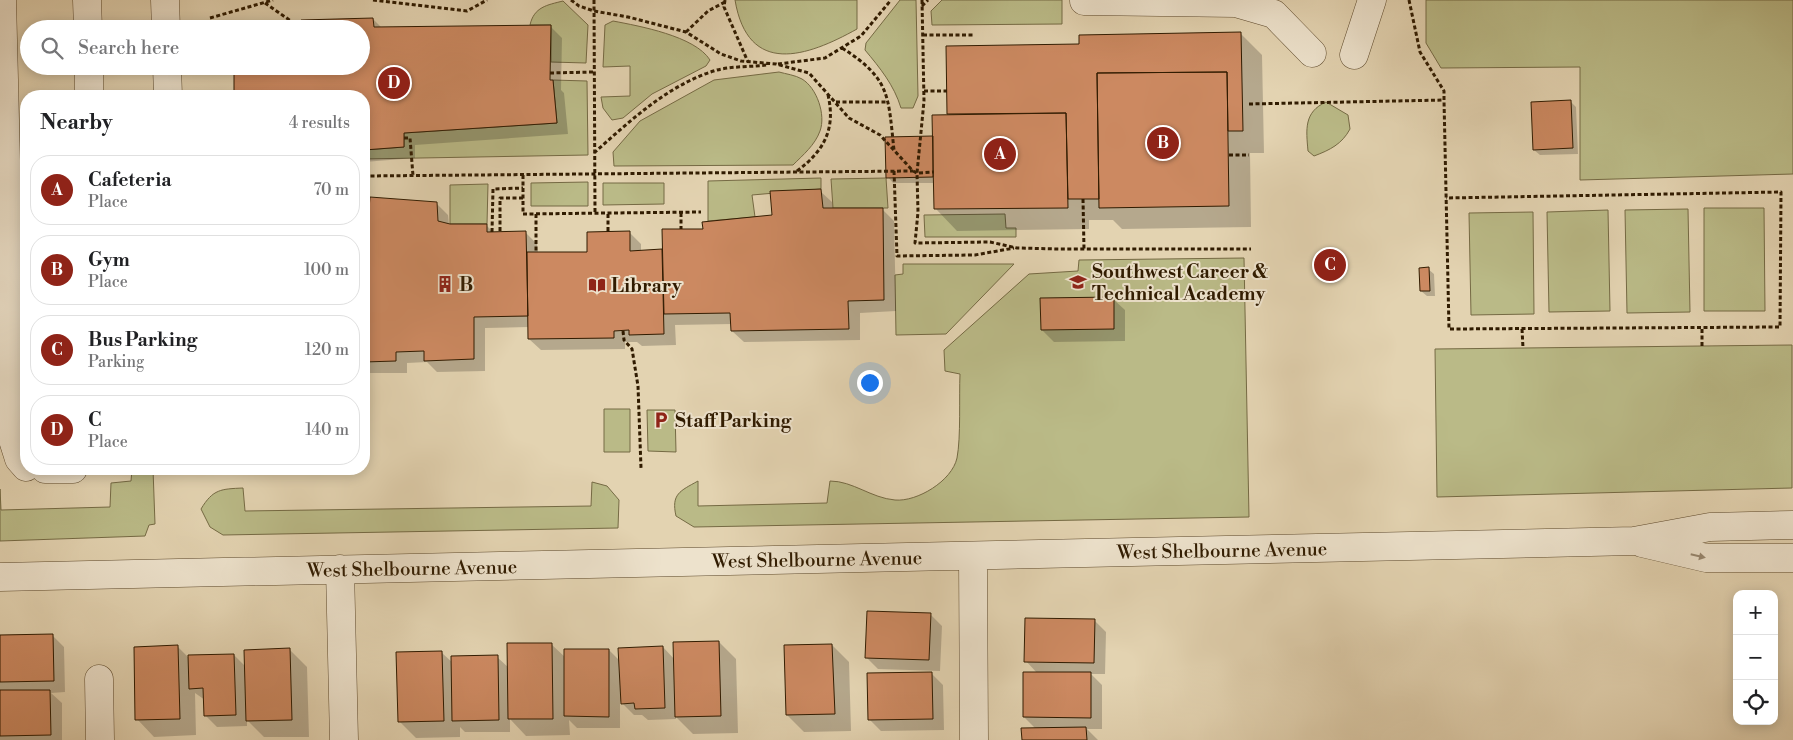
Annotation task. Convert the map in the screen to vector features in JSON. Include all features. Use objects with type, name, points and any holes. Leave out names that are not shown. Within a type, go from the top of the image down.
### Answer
[{"type":"street","points":[[2,0],[13,440],[20,459]]},
{"type":"street","points":[[88,0],[88,20]]},
{"type":"street","points":[[166,0],[166,20]]},
{"type":"street","points":[[1354,55],[1372,0]]},
{"type":"street","points":[[1084,1],[1236,3],[1250,6],[1274,14],[1312,53]]},
{"type":"street","points":[[89,75],[89,90]]},
{"type":"street","points":[[167,75],[168,90]]},
{"type":"street","name":"West Shelbourne Avenue","points":[[0,577],[1634,541],[1710,527],[1793,525]]},
{"type":"street","name":"West Shelbourne Avenue","points":[[1634,541],[1706,558],[1793,558]]},
{"type":"street","points":[[973,556],[974,740]]},
{"type":"street","points":[[340,569],[344,740]]},
{"type":"street","points":[[99,680],[100,740]]},
{"type":"path","points":[[210,18],[273,0]]},
{"type":"path","points":[[374,0],[468,11],[480,2],[487,0]]},
{"type":"path","points":[[571,0],[580,6],[594,11],[628,17],[686,32],[721,54],[748,62],[776,64],[809,73],[849,118],[880,135],[913,171],[917,173],[934,172]]},
{"type":"path","points":[[594,0],[595,214]]},
{"type":"path","points":[[594,153],[638,115],[678,87],[718,70],[825,58],[861,36],[891,0]]},
{"type":"path","points":[[922,0],[924,91],[917,173],[918,212],[915,243],[990,242],[1017,248]]},
{"type":"path","points":[[922,6],[928,0]]},
{"type":"path","points":[[1409,0],[1420,52],[1444,91],[1446,198],[1449,329],[1780,327],[1781,192],[1446,198]]},
{"type":"path","points":[[686,32],[708,11],[725,1]]},
{"type":"path","points":[[725,1],[724,7],[748,62]]},
{"type":"path","points":[[264,3],[289,20]]},
{"type":"path","points":[[923,35],[976,35]]},
{"type":"path","points":[[842,48],[867,63],[882,83],[889,102],[894,151]]},
{"type":"path","points":[[550,73],[594,72]]},
{"type":"path","points":[[924,91],[947,91]]},
{"type":"path","points":[[796,172],[812,160],[827,138],[832,114],[828,95]]},
{"type":"path","points":[[1249,104],[1444,100]]},
{"type":"path","points":[[835,102],[889,102]]},
{"type":"path","points":[[404,138],[410,138],[412,176]]},
{"type":"path","points":[[1229,155],[1249,155]]},
{"type":"path","points":[[894,171],[897,256],[975,255],[1017,248],[1250,250]]},
{"type":"path","points":[[370,176],[913,171]]},
{"type":"path","points":[[524,175],[523,214],[701,212]]},
{"type":"path","points":[[492,232],[493,189],[523,188]]},
{"type":"path","points":[[500,232],[500,198],[523,198]]},
{"type":"path","points":[[1083,199],[1084,249]]},
{"type":"path","points":[[682,212],[682,229]]},
{"type":"path","points":[[536,214],[536,252]]},
{"type":"path","points":[[608,214],[608,232]]},
{"type":"path","points":[[1702,327],[1702,346]]},
{"type":"path","points":[[1522,328],[1523,348]]},
{"type":"path","points":[[623,331],[624,340],[632,349],[638,386],[641,468]]},
{"type":"green space","points":[[735,0],[857,0],[857,29],[819,47],[782,54],[766,50],[753,41],[742,25]]},
{"type":"green space","points":[[900,0],[916,0],[918,96],[913,108],[901,108],[890,84],[865,50],[866,43]]},
{"type":"green space","points":[[942,0],[1062,0],[1062,24],[932,25],[931,11]]},
{"type":"green space","points":[[1426,0],[1793,0],[1793,174],[1580,180],[1580,67],[1441,68],[1426,43]]},
{"type":"green space","points":[[563,1],[588,25],[586,63],[551,62],[551,25],[530,25],[535,14],[542,8]]},
{"type":"green space","points":[[613,21],[651,29],[680,38],[703,52],[710,60],[706,66],[652,94],[623,118],[612,120],[603,108],[601,97],[630,96],[630,66],[603,67],[605,25]]},
{"type":"green space","points":[[779,72],[796,76],[807,83],[816,95],[821,110],[822,125],[818,136],[808,150],[793,165],[614,166],[613,152],[640,121],[714,80]]},
{"type":"green space","points":[[553,80],[587,81],[588,155],[370,159],[370,150],[404,147],[404,133],[557,123]]},
{"type":"green space","points":[[1326,102],[1348,115],[1350,129],[1335,146],[1314,156],[1308,151],[1308,122],[1314,111]]},
{"type":"green space","points":[[821,178],[821,189],[752,195],[755,217],[708,221],[708,181]]},
{"type":"green space","points":[[886,178],[888,208],[833,208],[831,179]]},
{"type":"green space","points":[[588,182],[588,206],[531,206],[531,183]]},
{"type":"green space","points":[[603,183],[664,183],[664,204],[603,205]]},
{"type":"green space","points":[[488,184],[487,224],[450,224],[450,185]]},
{"type":"green space","points":[[1704,208],[1764,208],[1765,311],[1704,311]]},
{"type":"green space","points":[[1688,209],[1690,312],[1627,313],[1625,210]]},
{"type":"green space","points":[[1608,210],[1610,311],[1549,312],[1547,212]]},
{"type":"green space","points":[[1533,212],[1534,314],[1471,315],[1469,213]]},
{"type":"green space","points":[[1005,214],[1006,228],[1016,228],[1016,237],[925,237],[924,215]]},
{"type":"green space","points":[[1244,258],[1249,517],[694,527],[676,516],[675,503],[678,494],[698,481],[698,506],[827,503],[830,481],[846,484],[886,499],[904,500],[923,494],[948,475],[957,458],[960,374],[945,371],[944,350],[1029,274],[1078,271],[1079,260]]},
{"type":"green space","points":[[903,264],[1014,264],[946,334],[896,335],[895,275],[903,274]]},
{"type":"green space","points":[[1792,345],[1792,488],[1437,497],[1435,349]]},
{"type":"green space","points":[[604,409],[630,409],[630,452],[604,452]]},
{"type":"green space","points":[[647,410],[675,410],[676,452],[648,451]]},
{"type":"green space","points":[[132,475],[153,475],[155,524],[149,525],[145,536],[0,541],[0,489],[1,510],[110,507],[111,483],[131,481]]},
{"type":"green space","points":[[592,482],[607,486],[619,500],[618,528],[223,535],[210,527],[201,509],[205,502],[218,491],[243,488],[245,511],[591,506]]},
{"type":"building","points":[[373,18],[374,27],[551,25],[550,80],[553,80],[557,123],[404,133],[404,147],[370,150],[370,90],[234,90],[234,75],[370,75],[370,20],[301,20]]},
{"type":"building","points":[[1241,32],[1243,131],[1228,131],[1227,72],[1097,73],[1099,199],[1068,199],[1066,113],[947,114],[946,46],[1079,44],[1079,35]]},
{"type":"building","points":[[1227,72],[1229,206],[1099,208],[1097,73]]},
{"type":"building","points":[[1571,100],[1573,148],[1533,150],[1531,102]]},
{"type":"building","points":[[1066,113],[1068,208],[934,209],[932,115]]},
{"type":"building","points":[[933,136],[933,177],[886,178],[885,137]]},
{"type":"building","points":[[821,189],[823,208],[883,208],[884,300],[848,301],[849,329],[731,331],[730,313],[664,314],[662,229],[703,229],[702,222],[772,215],[770,191]]},
{"type":"building","name":"B","points":[[370,197],[437,202],[438,221],[450,224],[487,224],[487,232],[526,231],[528,316],[474,317],[474,359],[424,361],[424,351],[396,352],[396,361],[370,362]]},
{"type":"building","points":[[630,231],[630,251],[662,249],[664,334],[629,335],[629,330],[614,331],[614,338],[528,339],[527,252],[587,252],[587,232]]},
{"type":"building","points":[[1429,267],[1430,291],[1420,291],[1419,268]]},
{"type":"building","points":[[1114,297],[1114,329],[1041,330],[1040,298]]},
{"type":"building","points":[[867,611],[931,613],[929,660],[865,658]]},
{"type":"building","points":[[1025,618],[1095,619],[1094,663],[1024,662]]},
{"type":"building","points":[[53,634],[54,681],[0,682],[0,635]]},
{"type":"building","points":[[719,641],[721,716],[675,717],[673,642]]},
{"type":"building","points":[[507,643],[552,643],[553,719],[508,719]]},
{"type":"building","points":[[832,644],[835,714],[786,715],[784,645]]},
{"type":"building","points":[[178,645],[180,719],[135,720],[134,647]]},
{"type":"building","points":[[663,646],[665,708],[635,709],[634,703],[621,704],[618,648]]},
{"type":"building","points":[[290,648],[292,720],[246,721],[244,650]]},
{"type":"building","points":[[564,649],[609,649],[609,717],[564,716]]},
{"type":"building","points":[[442,651],[444,721],[398,722],[396,652]]},
{"type":"building","points":[[234,654],[236,715],[204,716],[203,688],[189,689],[188,655]]},
{"type":"building","points":[[498,655],[499,720],[452,721],[451,656]]},
{"type":"building","points":[[932,672],[933,719],[868,720],[867,673]]},
{"type":"building","points":[[1023,672],[1091,672],[1091,718],[1023,717]]},
{"type":"building","points":[[0,690],[50,690],[51,735],[0,736]]},
{"type":"building","points":[[1086,727],[1087,740],[1022,740],[1021,728]]},
{"type":"place","name":"C","points":[[394,83]]},
{"type":"place","name":"Gym","points":[[1163,143]]},
{"type":"place","name":"Cafeteria","points":[[1000,154]]},
{"type":"place","name":"Bus Parking","points":[[1330,265]]},
{"type":"place","name":"Southwest Career & Technical Academy","points":[[1078,282]]},
{"type":"place","name":"B","points":[[445,284]]},
{"type":"place","name":"Library","points":[[597,285]]},
{"type":"place","name":"Staff Parking","points":[[661,420]]}]
